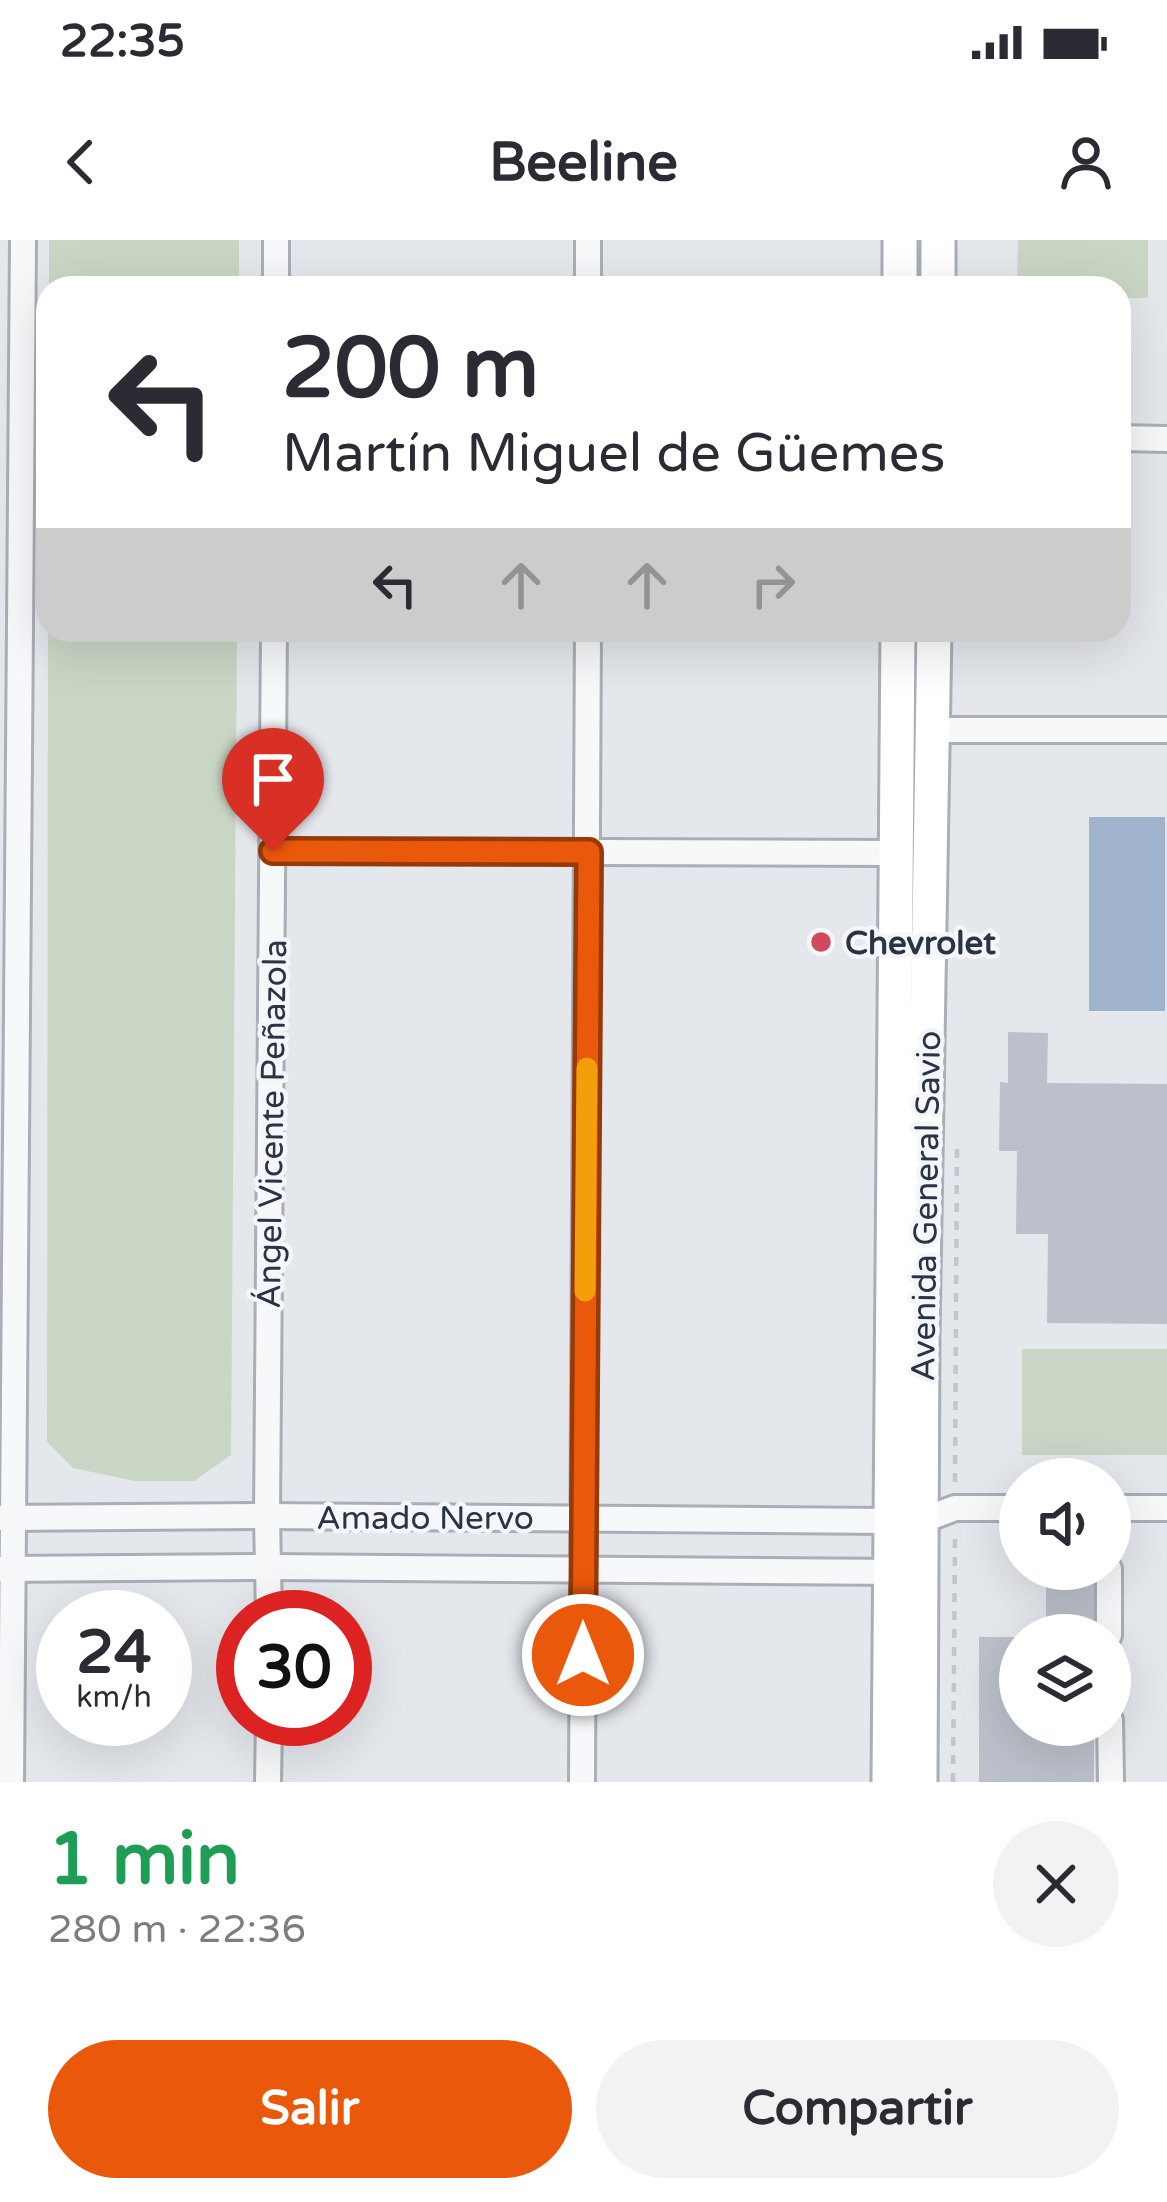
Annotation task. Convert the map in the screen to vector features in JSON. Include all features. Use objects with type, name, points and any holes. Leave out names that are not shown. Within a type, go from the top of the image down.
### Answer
[{"type":"main road","points":[[900,240],[900,276]]},
{"type":"main road","points":[[938,240],[938,276]]},
{"type":"main road","name":"Avenida General Savio","points":[[889,1782],[906,1521],[895,853],[898,642]]},
{"type":"main road","name":"Avenida General Savio","points":[[906,1521],[922,1289],[934,642]]},
{"type":"main road","name":"Avenida General Savio","points":[[905,1573],[920,1782]]},
{"type":"street","points":[[11,1782],[6,1569],[9,850],[23,240]]},
{"type":"street","points":[[276,240],[276,276]]},
{"type":"street","points":[[588,240],[588,276]]},
{"type":"street","points":[[1131,438],[1167,439]]},
{"type":"street","name":"Ángel Vicente Peñazola","points":[[269,1590],[274,642]]},
{"type":"street","points":[[582,1782],[588,642]]},
{"type":"street","points":[[933,730],[1167,730]]},
{"type":"street","points":[[273,851],[895,853]]},
{"type":"street","points":[[906,1521],[955,1508],[999,1508]]},
{"type":"street","points":[[1131,1508],[1167,1508]]},
{"type":"street","name":"Amado Nervo","points":[[6,1518],[906,1521]]},
{"type":"street","name":"Amado Nervo","points":[[6,1569],[905,1573]]},
{"type":"street","points":[[268,1746],[268,1782]]},
{"type":"street","points":[[1110,1746],[1111,1782]]},
{"type":"path","points":[[953,1782],[958,1130]]},
{"type":"green space","points":[[49,240],[239,240],[239,276],[49,276]]},
{"type":"green space","points":[[1018,240],[1148,240],[1148,298],[1131,298],[1131,276],[1017,276]]},
{"type":"green space","points":[[48,642],[237,642],[231,1455],[194,1481],[135,1481],[73,1468],[47,1442]]},
{"type":"green space","points":[[1022,1349],[1167,1349],[1167,1455],[1022,1455]]},
{"type":"water","points":[[1089,817],[1165,817],[1165,1011],[1089,1011]]},
{"type":"building","points":[[1008,1032],[1048,1033],[1047,1083],[1167,1084],[1167,1324],[1047,1323],[1048,1234],[1016,1234],[1017,1151],[999,1151],[1000,1082],[1008,1083]]},
{"type":"building","points":[[1046,1590],[1095,1590],[1094,1614],[1046,1614]]},
{"type":"building","points":[[979,1637],[999,1637],[999,1746],[1094,1746],[1094,1782],[979,1782]]},
{"type":"slow traffic","points":[[585,1291],[587,1068]]},
{"type":"place","name":"Chevrolet","points":[[821,942]]},
{"type":"route","points":[[273,851],[589,852],[583,1655]]}]
